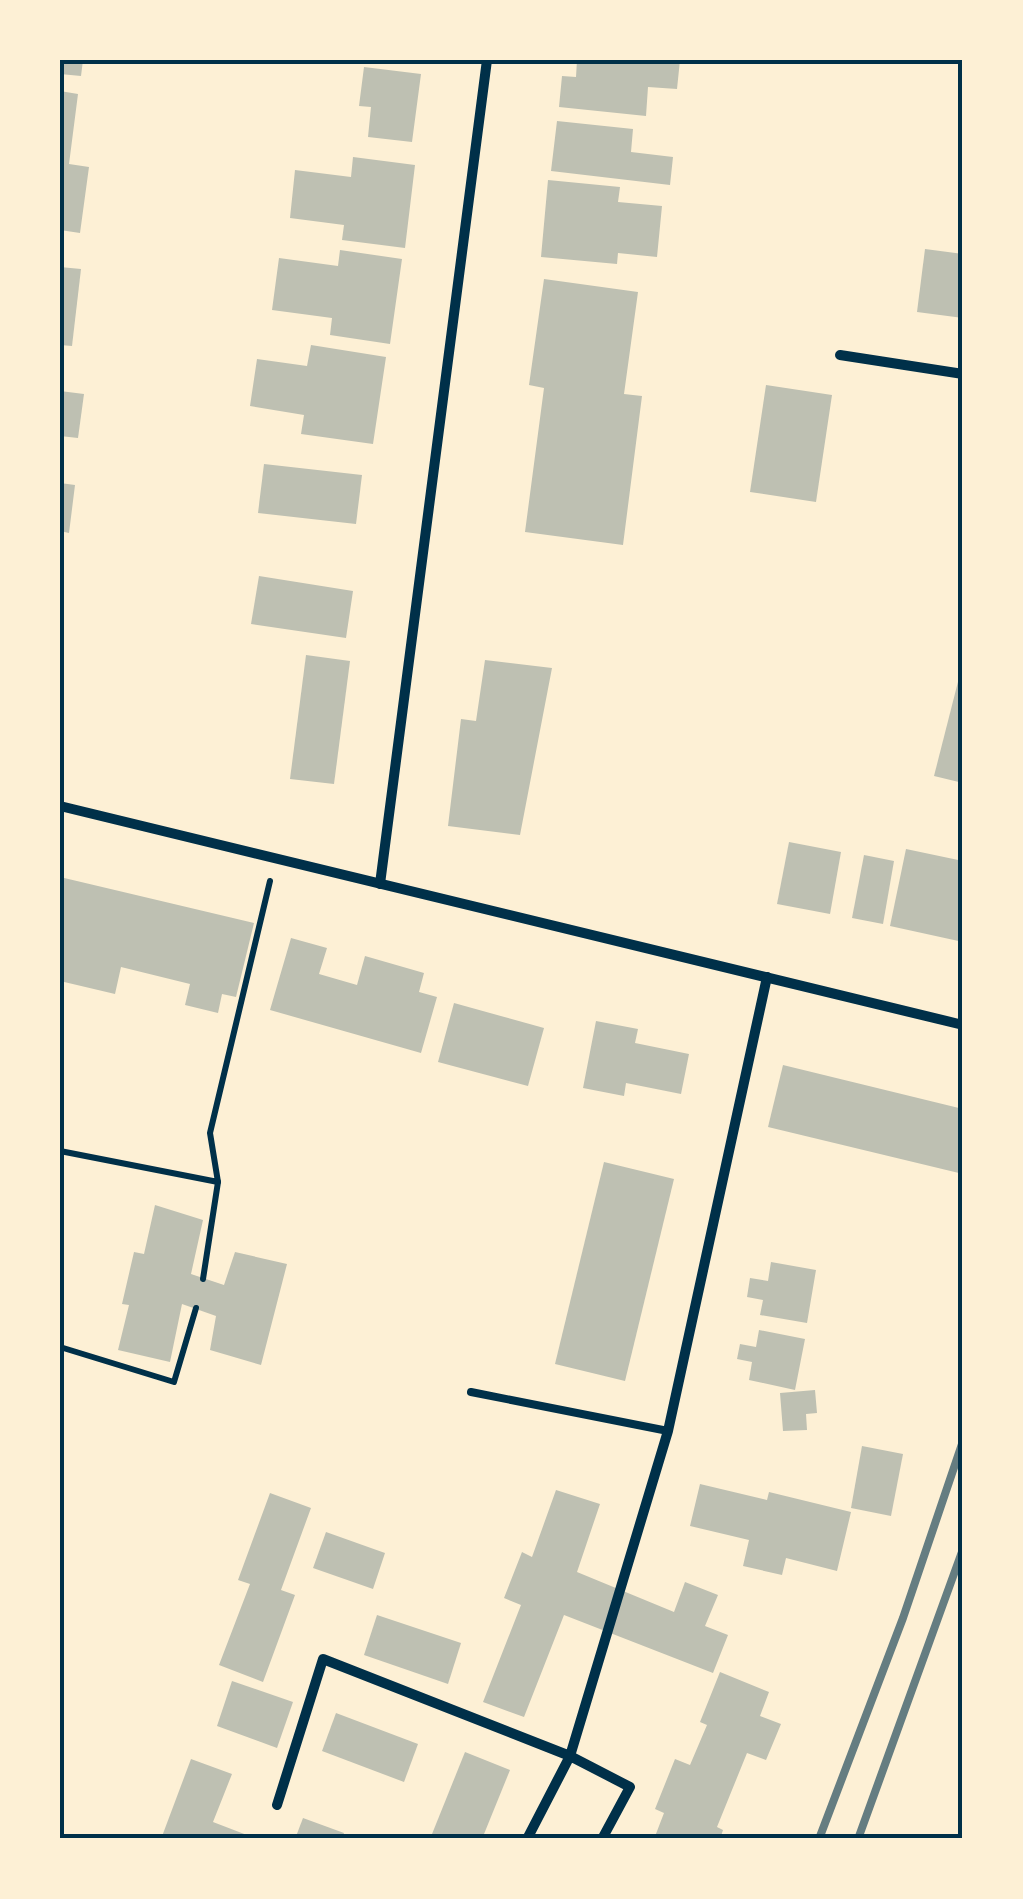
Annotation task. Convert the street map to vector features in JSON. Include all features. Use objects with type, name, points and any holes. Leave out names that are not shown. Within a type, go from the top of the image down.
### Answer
[{"type":"street","points":[[380,884],[487,60]]},
{"type":"street","points":[[840,355],[963,374]]},
{"type":"street","points":[[60,806],[963,1025]]},
{"type":"street","points":[[527,1839],[570,1756],[668,1431],[767,977]]},
{"type":"street","points":[[277,1805],[324,1659],[570,1756],[630,1787],[602,1839]]},
{"type":"lane","points":[[470,1392],[668,1431]]},
{"type":"path","points":[[204,1280],[218,1182],[210,1133],[275,858]]},
{"type":"path","points":[[60,1151],[218,1182]]},
{"type":"path","points":[[60,1347],[174,1382],[196,1308]]},
{"type":"building","points":[[60,60],[83,60],[81,76],[60,74]]},
{"type":"building","points":[[577,60],[680,60],[677,89],[648,87],[646,116],[559,107],[562,76],[576,77]]},
{"type":"building","points":[[364,67],[421,74],[412,142],[368,137],[371,107],[359,106]]},
{"type":"building","points":[[60,91],[78,94],[69,164],[89,167],[80,233],[60,230]]},
{"type":"building","points":[[557,121],[633,129],[631,152],[673,157],[670,185],[551,171]]},
{"type":"building","points":[[353,157],[415,165],[405,248],[342,240],[344,225],[290,218],[295,170],[351,177]]},
{"type":"building","points":[[548,180],[620,187],[618,202],[662,206],[657,257],[618,253],[617,264],[541,257]]},
{"type":"building","points":[[925,249],[963,254],[963,318],[917,312]]},
{"type":"building","points":[[340,250],[402,259],[390,344],[330,335],[332,318],[272,310],[279,258],[338,266]]},
{"type":"building","points":[[60,267],[81,269],[72,346],[60,345]]},
{"type":"building","points":[[544,279],[638,292],[624,394],[642,396],[623,545],[525,532],[544,388],[529,385]]},
{"type":"building","points":[[311,345],[386,357],[373,444],[301,434],[304,415],[250,406],[257,359],[307,366]]},
{"type":"building","points":[[766,385],[832,395],[816,502],[750,492]]},
{"type":"building","points":[[60,391],[84,394],[78,438],[60,436]]},
{"type":"building","points":[[264,464],[362,475],[356,524],[258,513]]},
{"type":"building","points":[[60,483],[75,485],[69,533],[60,531]]},
{"type":"building","points":[[259,576],[353,591],[346,638],[251,624]]},
{"type":"building","points":[[306,655],[350,661],[334,784],[290,779]]},
{"type":"building","points":[[485,660],[552,668],[520,835],[448,826],[461,719],[476,721]]},
{"type":"building","points":[[963,666],[963,783],[934,776]]},
{"type":"building","points":[[789,842],[841,852],[830,914],[777,904]]},
{"type":"building","points":[[906,849],[963,861],[963,942],[890,926]]},
{"type":"building","points":[[864,855],[894,861],[883,924],[852,918]]},
{"type":"building","points":[[60,877],[254,923],[236,997],[222,994],[218,1013],[185,1005],[190,984],[121,967],[115,994],[60,981]]},
{"type":"building","points":[[291,938],[327,948],[319,974],[357,985],[365,956],[424,973],[419,992],[437,997],[421,1053],[270,1010]]},
{"type":"building","points":[[454,1003],[544,1028],[528,1086],[438,1062]]},
{"type":"building","points":[[596,1021],[638,1029],[635,1043],[689,1054],[681,1094],[626,1083],[624,1096],[583,1088]]},
{"type":"building","points":[[783,1065],[963,1109],[963,1174],[768,1127]]},
{"type":"building","points":[[604,1162],[674,1179],[625,1381],[555,1364]]},
{"type":"building","points":[[155,1205],[203,1220],[191,1274],[224,1285],[235,1252],[287,1264],[261,1365],[210,1350],[216,1316],[182,1304],[170,1362],[118,1350],[129,1305],[122,1304],[134,1252],[144,1254]]},
{"type":"building","points":[[771,1262],[816,1270],[807,1323],[760,1315],[763,1300],[747,1297],[750,1278],[768,1281]]},
{"type":"building","points":[[759,1330],[805,1339],[795,1390],[749,1380],[752,1362],[737,1359],[740,1344],[756,1347]]},
{"type":"building","points":[[815,1390],[817,1413],[806,1414],[807,1430],[783,1431],[780,1393]]},
{"type":"building","points":[[862,1446],[903,1454],[891,1516],[851,1508]]},
{"type":"building","points":[[700,1484],[767,1500],[769,1492],[851,1512],[837,1571],[786,1558],[782,1575],[743,1566],[749,1540],[690,1526]]},
{"type":"building","points":[[556,1490],[600,1504],[577,1572],[674,1612],[685,1582],[718,1595],[705,1626],[728,1635],[713,1673],[564,1615],[524,1717],[483,1702],[521,1605],[504,1598],[522,1552],[532,1557]]},
{"type":"building","points":[[270,1493],[311,1508],[281,1590],[295,1595],[263,1682],[219,1665],[250,1584],[238,1580]]},
{"type":"building","points":[[326,1532],[385,1553],[373,1589],[313,1568]]},
{"type":"building","points":[[377,1615],[461,1643],[448,1684],[364,1655]]},
{"type":"building","points":[[720,1672],[769,1692],[760,1716],[781,1724],[766,1760],[747,1753],[717,1827],[723,1830],[720,1839],[654,1839],[664,1813],[655,1809],[675,1759],[690,1765],[707,1725],[700,1722]]},
{"type":"building","points":[[232,1681],[293,1702],[277,1748],[217,1726]]},
{"type":"building","points":[[336,1713],[418,1744],[404,1782],[322,1751]]},
{"type":"building","points":[[465,1752],[510,1770],[482,1839],[430,1839]]},
{"type":"building","points":[[191,1759],[232,1774],[213,1822],[257,1839],[161,1839]]},
{"type":"building","points":[[303,1818],[344,1833],[342,1839],[295,1839]]},
{"type":"railway","points":[[819,1839],[903,1618],[963,1441]]},
{"type":"railway","points":[[858,1839],[963,1549]]}]
